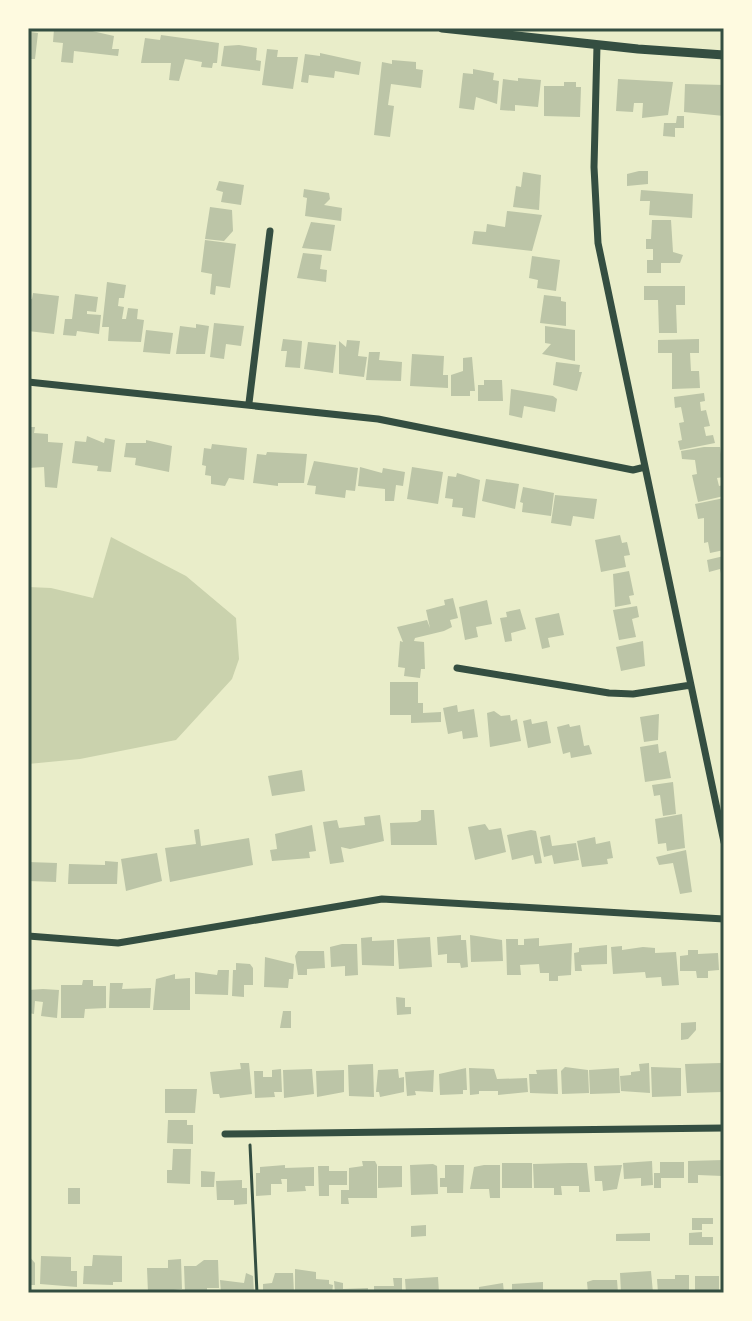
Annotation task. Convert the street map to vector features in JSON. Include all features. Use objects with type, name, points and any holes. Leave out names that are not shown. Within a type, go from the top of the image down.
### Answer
[{"type":"street","points":[[442,28],[724,55]]},
{"type":"street","points":[[597,45],[595,221],[724,842]]},
{"type":"street","points":[[249,403],[270,231]]},
{"type":"street","points":[[28,382],[378,419],[633,470],[645,467]]},
{"type":"street","points":[[457,668],[609,693],[691,685]]},
{"type":"street","points":[[28,936],[118,943],[143,941],[382,899],[724,919]]},
{"type":"street","points":[[225,1134],[724,1128]]},
{"type":"path","points":[[249,1133],[257,1293]]},
{"type":"green space","points":[[111,537],[186,576],[236,618],[239,659],[232,679],[176,740],[80,759],[28,764],[28,587],[51,588],[93,598]]},
{"type":"building","points":[[79,28],[114,36],[112,49],[119,49],[118,56],[74,51],[73,63],[61,62],[63,43],[53,42],[54,29],[79,31]]},
{"type":"building","points":[[30,32],[38,33],[35,59],[28,59]]},
{"type":"building","points":[[161,35],[219,43],[217,63],[213,63],[212,68],[201,67],[202,62],[185,59],[179,81],[169,80],[171,63],[141,63],[145,38],[160,40]]},
{"type":"building","points":[[224,46],[257,48],[256,60],[261,61],[260,71],[221,66]]},
{"type":"building","points":[[267,49],[278,50],[277,57],[298,57],[293,89],[262,85]]},
{"type":"building","points":[[320,53],[361,62],[359,75],[335,71],[334,78],[309,75],[308,83],[301,82],[305,54],[320,56]]},
{"type":"building","points":[[392,60],[416,62],[416,69],[423,70],[421,88],[391,84],[388,105],[394,106],[390,137],[374,135],[382,62],[392,64]]},
{"type":"building","points":[[473,69],[494,73],[493,80],[499,81],[497,104],[476,97],[474,110],[459,108],[463,73],[473,74]]},
{"type":"building","points":[[518,78],[541,80],[538,107],[515,105],[515,111],[500,110],[503,79],[518,81]]},
{"type":"building","points":[[618,79],[673,82],[668,115],[642,118],[643,103],[634,103],[633,112],[616,111]]},
{"type":"building","points":[[564,82],[576,82],[576,87],[581,87],[580,117],[544,116],[544,86],[564,86]]},
{"type":"building","points":[[685,84],[724,85],[724,116],[684,112]]},
{"type":"building","points":[[677,116],[684,116],[684,128],[675,128],[675,137],[663,136],[664,123],[676,123]]},
{"type":"building","points":[[648,171],[648,184],[627,186],[627,174]]},
{"type":"building","points":[[523,172],[541,175],[539,210],[513,207],[516,186],[521,187]]},
{"type":"building","points":[[219,181],[244,185],[241,205],[221,202],[223,192],[216,190]]},
{"type":"building","points":[[304,189],[329,193],[330,199],[324,205],[342,208],[341,221],[305,216],[307,198],[303,197]]},
{"type":"building","points":[[641,190],[693,194],[692,218],[649,215],[650,201],[640,201]]},
{"type":"building","points":[[210,207],[232,210],[233,231],[224,241],[205,239]]},
{"type":"building","points":[[507,211],[542,215],[532,251],[472,244],[474,231],[486,232],[487,224],[505,227]]},
{"type":"building","points":[[652,220],[671,220],[673,252],[683,255],[680,263],[661,263],[661,273],[647,273],[647,260],[653,260],[653,249],[646,249],[646,239],[651,239]]},
{"type":"building","points":[[311,222],[335,225],[331,251],[302,248]]},
{"type":"building","points":[[205,240],[236,244],[230,288],[216,286],[215,295],[210,294],[212,274],[201,272]]},
{"type":"building","points":[[303,253],[322,255],[320,269],[327,270],[326,282],[297,278]]},
{"type":"building","points":[[532,256],[560,260],[556,291],[537,288],[538,280],[529,278]]},
{"type":"building","points":[[107,282],[126,285],[124,298],[119,298],[118,306],[124,307],[122,319],[126,319],[128,308],[138,309],[137,319],[144,320],[141,342],[108,341],[109,327],[102,327]]},
{"type":"building","points":[[644,286],[685,286],[685,305],[676,305],[677,333],[659,333],[658,300],[644,300]]},
{"type":"building","points":[[33,293],[59,296],[54,334],[28,331],[28,299],[32,299]]},
{"type":"building","points":[[75,294],[98,297],[96,312],[87,311],[87,314],[101,315],[99,334],[77,331],[76,336],[63,335],[65,319],[72,319]]},
{"type":"building","points":[[544,295],[561,297],[561,301],[566,302],[566,326],[540,323]]},
{"type":"building","points":[[214,323],[244,326],[241,346],[226,344],[224,359],[210,357]]},
{"type":"building","points":[[196,324],[209,326],[205,354],[176,354],[180,326],[196,328]]},
{"type":"building","points":[[545,326],[575,330],[575,361],[542,354],[551,344],[545,343]]},
{"type":"building","points":[[146,330],[173,333],[170,354],[143,352]]},
{"type":"building","points":[[283,339],[302,341],[300,368],[285,367],[287,351],[281,351]]},
{"type":"building","points":[[699,339],[699,353],[690,353],[691,371],[699,371],[700,388],[672,389],[672,353],[658,353],[658,340]]},
{"type":"building","points":[[347,340],[360,341],[358,356],[367,357],[364,377],[339,374],[339,341],[346,347]]},
{"type":"building","points":[[308,342],[336,345],[333,373],[304,369]]},
{"type":"building","points":[[369,352],[380,352],[379,360],[402,362],[401,381],[366,380]]},
{"type":"building","points":[[412,354],[444,356],[443,375],[448,375],[448,388],[410,386]]},
{"type":"building","points":[[472,357],[475,391],[470,391],[470,396],[451,396],[451,375],[463,371],[463,358]]},
{"type":"building","points":[[556,362],[580,365],[579,372],[582,372],[577,391],[553,385]]},
{"type":"building","points":[[484,380],[502,380],[503,401],[478,401],[478,385],[484,385]]},
{"type":"building","points":[[511,389],[553,396],[557,399],[555,412],[524,406],[522,418],[509,415]]},
{"type":"building","points":[[704,393],[705,401],[700,402],[701,411],[706,410],[710,426],[704,427],[706,436],[713,435],[715,443],[680,450],[679,423],[684,422],[681,407],[675,408],[674,397]]},
{"type":"building","points":[[28,427],[35,427],[34,433],[48,434],[48,442],[63,443],[57,488],[45,487],[44,467],[28,468]]},
{"type":"building","points":[[87,436],[104,443],[105,438],[115,440],[111,472],[97,471],[98,466],[72,463],[75,441],[86,442]]},
{"type":"building","points":[[146,440],[172,446],[169,472],[135,465],[136,458],[124,457],[126,443],[146,443]]},
{"type":"building","points":[[212,444],[247,448],[244,480],[229,478],[225,486],[211,484],[211,476],[205,475],[206,466],[202,465],[204,448],[211,449]]},
{"type":"building","points":[[720,447],[724,477],[717,478],[719,486],[724,485],[724,496],[698,502],[692,475],[697,474],[695,460],[682,459],[681,451]]},
{"type":"building","points":[[267,452],[307,454],[304,483],[278,483],[278,486],[253,483],[257,454],[266,455]]},
{"type":"building","points":[[314,461],[358,468],[355,491],[346,490],[345,498],[315,494],[316,486],[307,485]]},
{"type":"building","points":[[360,467],[382,473],[383,468],[405,472],[403,486],[396,485],[394,501],[385,501],[385,489],[358,486]]},
{"type":"building","points":[[412,467],[443,472],[438,504],[407,499]]},
{"type":"building","points":[[457,473],[480,480],[475,518],[462,516],[463,508],[452,507],[453,499],[445,498],[448,476],[456,477]]},
{"type":"building","points":[[486,479],[519,484],[515,509],[482,501]]},
{"type":"building","points":[[523,487],[554,493],[551,516],[522,512]]},
{"type":"building","points":[[555,495],[597,499],[594,519],[573,516],[571,526],[551,523]]},
{"type":"building","points":[[724,498],[724,550],[710,553],[708,542],[704,543],[704,518],[698,519],[695,504]]},
{"type":"building","points":[[620,535],[622,543],[627,542],[630,555],[624,556],[626,567],[601,572],[595,540]]},
{"type":"building","points":[[724,556],[723,582],[720,569],[709,572],[707,560]]},
{"type":"building","points":[[629,571],[634,595],[629,596],[631,604],[615,607],[613,574]]},
{"type":"building","points":[[453,598],[458,618],[450,620],[452,627],[444,631],[415,638],[414,641],[424,642],[425,669],[421,669],[420,678],[404,676],[405,668],[398,667],[400,641],[403,642],[397,627],[427,620],[430,628],[426,610],[445,605],[444,600]]},
{"type":"building","points":[[487,600],[492,624],[476,627],[478,637],[465,640],[459,607]]},
{"type":"building","points":[[637,606],[639,617],[632,619],[636,637],[619,640],[613,610]]},
{"type":"building","points":[[520,609],[526,629],[511,633],[512,641],[505,642],[500,618],[507,617],[506,612]]},
{"type":"building","points":[[559,613],[564,635],[548,638],[550,647],[542,649],[535,618]]},
{"type":"building","points":[[643,641],[645,666],[621,671],[616,647]]},
{"type":"building","points":[[390,682],[418,682],[418,703],[423,703],[423,713],[441,712],[441,722],[411,723],[411,715],[390,715]]},
{"type":"building","points":[[457,705],[458,712],[474,709],[478,737],[463,739],[462,731],[448,734],[443,708]]},
{"type":"building","points":[[494,711],[501,716],[510,715],[511,721],[517,719],[521,741],[490,747],[487,713]]},
{"type":"building","points":[[659,714],[658,740],[644,742],[640,717]]},
{"type":"building","points":[[531,719],[532,724],[547,721],[551,743],[528,748],[523,721]]},
{"type":"building","points":[[569,724],[570,727],[580,725],[584,746],[589,745],[592,754],[571,758],[570,752],[563,754],[557,727]]},
{"type":"building","points":[[658,744],[659,753],[666,751],[671,778],[645,782],[640,747]]},
{"type":"building","points":[[302,770],[305,791],[272,796],[268,776]]},
{"type":"building","points":[[673,782],[676,814],[663,816],[660,795],[654,796],[652,785]]},
{"type":"building","points":[[421,810],[434,810],[437,845],[391,845],[390,823],[417,822],[421,820]]},
{"type":"building","points":[[682,814],[685,848],[667,851],[666,843],[658,844],[655,819]]},
{"type":"building","points":[[380,815],[384,841],[350,849],[341,847],[344,862],[330,864],[323,822],[337,820],[339,828],[365,825],[364,817]]},
{"type":"building","points":[[485,824],[489,830],[501,828],[506,852],[475,860],[468,827]]},
{"type":"building","points":[[312,825],[316,851],[309,852],[310,858],[272,861],[270,850],[277,849],[275,834]]},
{"type":"building","points":[[199,829],[201,846],[249,838],[253,865],[170,882],[165,848],[196,844],[194,830]]},
{"type":"building","points":[[536,831],[542,863],[535,864],[533,855],[512,860],[507,835]]},
{"type":"building","points":[[550,835],[552,846],[576,843],[579,860],[554,864],[552,855],[544,857],[540,837]]},
{"type":"building","points":[[595,837],[596,844],[610,841],[613,858],[607,859],[608,864],[582,867],[577,841]]},
{"type":"building","points":[[686,850],[692,892],[680,894],[673,863],[659,865],[656,857]]},
{"type":"building","points":[[157,853],[162,881],[126,891],[121,859]]},
{"type":"building","points":[[105,861],[118,862],[117,884],[68,884],[69,864],[105,865]]},
{"type":"building","points":[[28,862],[57,863],[56,882],[28,881]]},
{"type":"building","points":[[461,935],[461,940],[466,940],[468,967],[461,968],[460,963],[447,963],[447,954],[438,955],[437,937]]},
{"type":"building","points":[[470,935],[502,940],[503,961],[471,962]]},
{"type":"building","points":[[372,937],[372,941],[394,940],[394,966],[362,965],[361,938]]},
{"type":"building","points":[[430,937],[432,967],[399,969],[397,939]]},
{"type":"building","points":[[539,938],[539,946],[572,943],[571,975],[558,976],[558,981],[549,981],[549,973],[540,973],[539,964],[520,965],[521,975],[507,975],[506,939],[518,939],[518,945],[524,945],[524,939]]},
{"type":"building","points":[[357,944],[358,975],[345,976],[345,966],[331,967],[330,947]]},
{"type":"building","points":[[607,945],[607,964],[581,965],[582,971],[575,971],[574,953],[579,952],[579,948]]},
{"type":"building","points":[[622,946],[622,950],[643,947],[655,948],[655,953],[676,952],[679,985],[662,986],[661,977],[646,978],[645,972],[613,974],[611,947]]},
{"type":"building","points":[[688,950],[698,950],[698,954],[718,953],[719,970],[708,971],[708,978],[697,978],[696,971],[680,971],[680,956],[688,955]]},
{"type":"building","points":[[298,951],[324,951],[325,968],[307,969],[307,975],[298,975],[295,956]]},
{"type":"building","points":[[265,957],[294,964],[293,979],[289,979],[288,988],[264,987]]},
{"type":"building","points":[[236,963],[250,964],[253,968],[253,985],[244,985],[244,997],[232,996]]},
{"type":"building","points":[[218,970],[229,970],[228,995],[195,994],[195,972],[217,975]]},
{"type":"building","points":[[175,974],[175,979],[190,978],[190,1010],[153,1010],[156,979]]},
{"type":"building","points":[[83,980],[93,980],[93,986],[106,986],[106,1008],[85,1009],[84,1018],[61,1018],[61,985],[82,985]]},
{"type":"building","points":[[110,983],[123,983],[122,989],[151,988],[150,1008],[109,1008]]},
{"type":"building","points":[[28,990],[59,990],[57,1018],[41,1016],[43,1002],[35,1001],[34,1014],[28,1013]]},
{"type":"building","points":[[396,997],[405,998],[405,1007],[411,1007],[411,1014],[397,1015]]},
{"type":"building","points":[[283,1011],[291,1011],[291,1028],[280,1028]]},
{"type":"building","points":[[696,1022],[696,1030],[688,1039],[681,1040],[681,1023]]},
{"type":"building","points":[[240,1063],[249,1063],[252,1094],[220,1098],[219,1094],[213,1094],[210,1072],[241,1069]]},
{"type":"building","points":[[649,1063],[650,1093],[621,1091],[620,1076],[640,1071],[639,1064]]},
{"type":"building","points":[[721,1063],[722,1092],[687,1093],[685,1064]]},
{"type":"building","points":[[373,1064],[374,1097],[349,1096],[348,1065]]},
{"type":"building","points":[[565,1067],[588,1070],[589,1093],[562,1094],[561,1071]]},
{"type":"building","points":[[651,1067],[681,1068],[681,1096],[652,1097]]},
{"type":"building","points":[[466,1068],[467,1090],[463,1090],[463,1094],[440,1095],[439,1074]]},
{"type":"building","points":[[469,1068],[494,1069],[497,1079],[527,1078],[528,1092],[498,1095],[498,1091],[479,1091],[479,1094],[470,1095]]},
{"type":"building","points":[[619,1068],[620,1093],[590,1094],[589,1070]]},
{"type":"building","points":[[281,1069],[282,1092],[274,1092],[275,1097],[255,1098],[254,1071],[263,1071],[263,1077],[272,1077],[272,1070]]},
{"type":"building","points":[[312,1069],[314,1094],[284,1098],[283,1070]]},
{"type":"building","points":[[398,1069],[399,1078],[404,1077],[404,1092],[380,1097],[376,1092],[378,1070]]},
{"type":"building","points":[[557,1069],[558,1094],[530,1093],[529,1074],[537,1074],[536,1070]]},
{"type":"building","points":[[344,1070],[344,1092],[317,1097],[316,1071]]},
{"type":"building","points":[[434,1070],[433,1092],[415,1091],[416,1095],[407,1096],[405,1072]]},
{"type":"building","points":[[165,1089],[197,1089],[195,1113],[165,1113]]},
{"type":"building","points":[[168,1120],[187,1120],[187,1125],[193,1125],[193,1144],[167,1143]]},
{"type":"building","points":[[173,1149],[191,1149],[190,1184],[167,1183],[167,1170],[172,1170]]},
{"type":"building","points":[[723,1160],[723,1176],[698,1175],[698,1183],[688,1183],[688,1161]]},
{"type":"building","points":[[362,1161],[375,1161],[377,1165],[377,1198],[348,1198],[349,1204],[341,1204],[341,1190],[349,1190],[349,1168],[363,1166]]},
{"type":"building","points":[[652,1161],[653,1185],[641,1186],[641,1178],[624,1179],[623,1163]]},
{"type":"building","points":[[660,1162],[684,1162],[684,1178],[661,1178],[661,1188],[654,1188],[654,1173],[660,1173]]},
{"type":"building","points":[[502,1163],[532,1163],[532,1188],[502,1188]]},
{"type":"building","points":[[587,1163],[590,1192],[579,1192],[579,1186],[561,1186],[562,1195],[554,1195],[554,1188],[534,1188],[533,1164]]},
{"type":"building","points":[[285,1165],[285,1168],[314,1167],[314,1186],[305,1186],[306,1191],[287,1192],[287,1179],[281,1179],[282,1184],[271,1184],[271,1195],[256,1196],[256,1173],[260,1173],[260,1167]]},
{"type":"building","points":[[410,1165],[437,1166],[438,1194],[411,1195]]},
{"type":"building","points":[[445,1165],[464,1165],[463,1193],[447,1193],[447,1187],[440,1187],[440,1178],[445,1178]]},
{"type":"building","points":[[500,1165],[500,1198],[490,1198],[489,1189],[470,1189],[474,1167]]},
{"type":"building","points":[[622,1165],[617,1189],[603,1191],[602,1181],[595,1181],[594,1166]]},
{"type":"building","points":[[318,1166],[329,1166],[329,1171],[347,1171],[347,1185],[329,1185],[329,1196],[319,1196]]},
{"type":"building","points":[[378,1166],[402,1166],[402,1187],[378,1188]]},
{"type":"building","points":[[201,1171],[215,1172],[214,1187],[201,1187]]},
{"type":"building","points":[[242,1180],[242,1188],[247,1188],[247,1204],[234,1205],[234,1200],[217,1200],[216,1181]]},
{"type":"building","points":[[68,1188],[80,1188],[80,1204],[68,1204]]},
{"type":"building","points":[[692,1218],[713,1218],[713,1224],[702,1224],[702,1230],[692,1230]]},
{"type":"building","points":[[426,1225],[426,1236],[411,1237],[411,1226]]},
{"type":"building","points":[[702,1232],[702,1237],[713,1237],[713,1245],[689,1245],[689,1233]]},
{"type":"building","points":[[650,1233],[650,1241],[616,1241],[616,1234]]},
{"type":"building","points":[[28,1255],[35,1263],[35,1285],[28,1285]]},
{"type":"building","points":[[93,1255],[122,1256],[122,1282],[113,1282],[113,1285],[83,1284],[84,1266],[92,1266]]},
{"type":"building","points":[[41,1256],[71,1257],[71,1271],[77,1271],[77,1287],[40,1284]]},
{"type":"building","points":[[181,1259],[182,1289],[148,1293],[147,1268],[168,1268],[168,1260]]},
{"type":"building","points":[[204,1260],[218,1260],[219,1288],[207,1288],[207,1293],[185,1293],[184,1266],[196,1266]]},
{"type":"building","points":[[295,1269],[316,1272],[316,1279],[329,1280],[329,1284],[333,1285],[332,1293],[295,1293]]},
{"type":"building","points":[[651,1271],[653,1293],[621,1293],[620,1273]]},
{"type":"building","points":[[246,1273],[253,1276],[254,1293],[221,1293],[220,1280],[244,1283]]},
{"type":"building","points":[[275,1273],[293,1273],[294,1293],[263,1293],[263,1284],[272,1283]]},
{"type":"building","points":[[675,1275],[689,1275],[689,1293],[658,1293],[657,1279],[675,1279]]},
{"type":"building","points":[[695,1276],[719,1276],[719,1293],[695,1293]]},
{"type":"building","points":[[438,1277],[439,1293],[406,1293],[405,1279]]},
{"type":"building","points":[[393,1278],[402,1278],[402,1293],[374,1293],[374,1286],[394,1286]]},
{"type":"building","points":[[617,1280],[618,1293],[588,1293],[587,1282]]},
{"type":"building","points":[[334,1281],[343,1283],[343,1289],[368,1288],[368,1293],[335,1293]]},
{"type":"building","points":[[543,1282],[543,1293],[512,1293],[512,1284]]},
{"type":"building","points":[[503,1283],[504,1293],[479,1293],[479,1287]]}]
